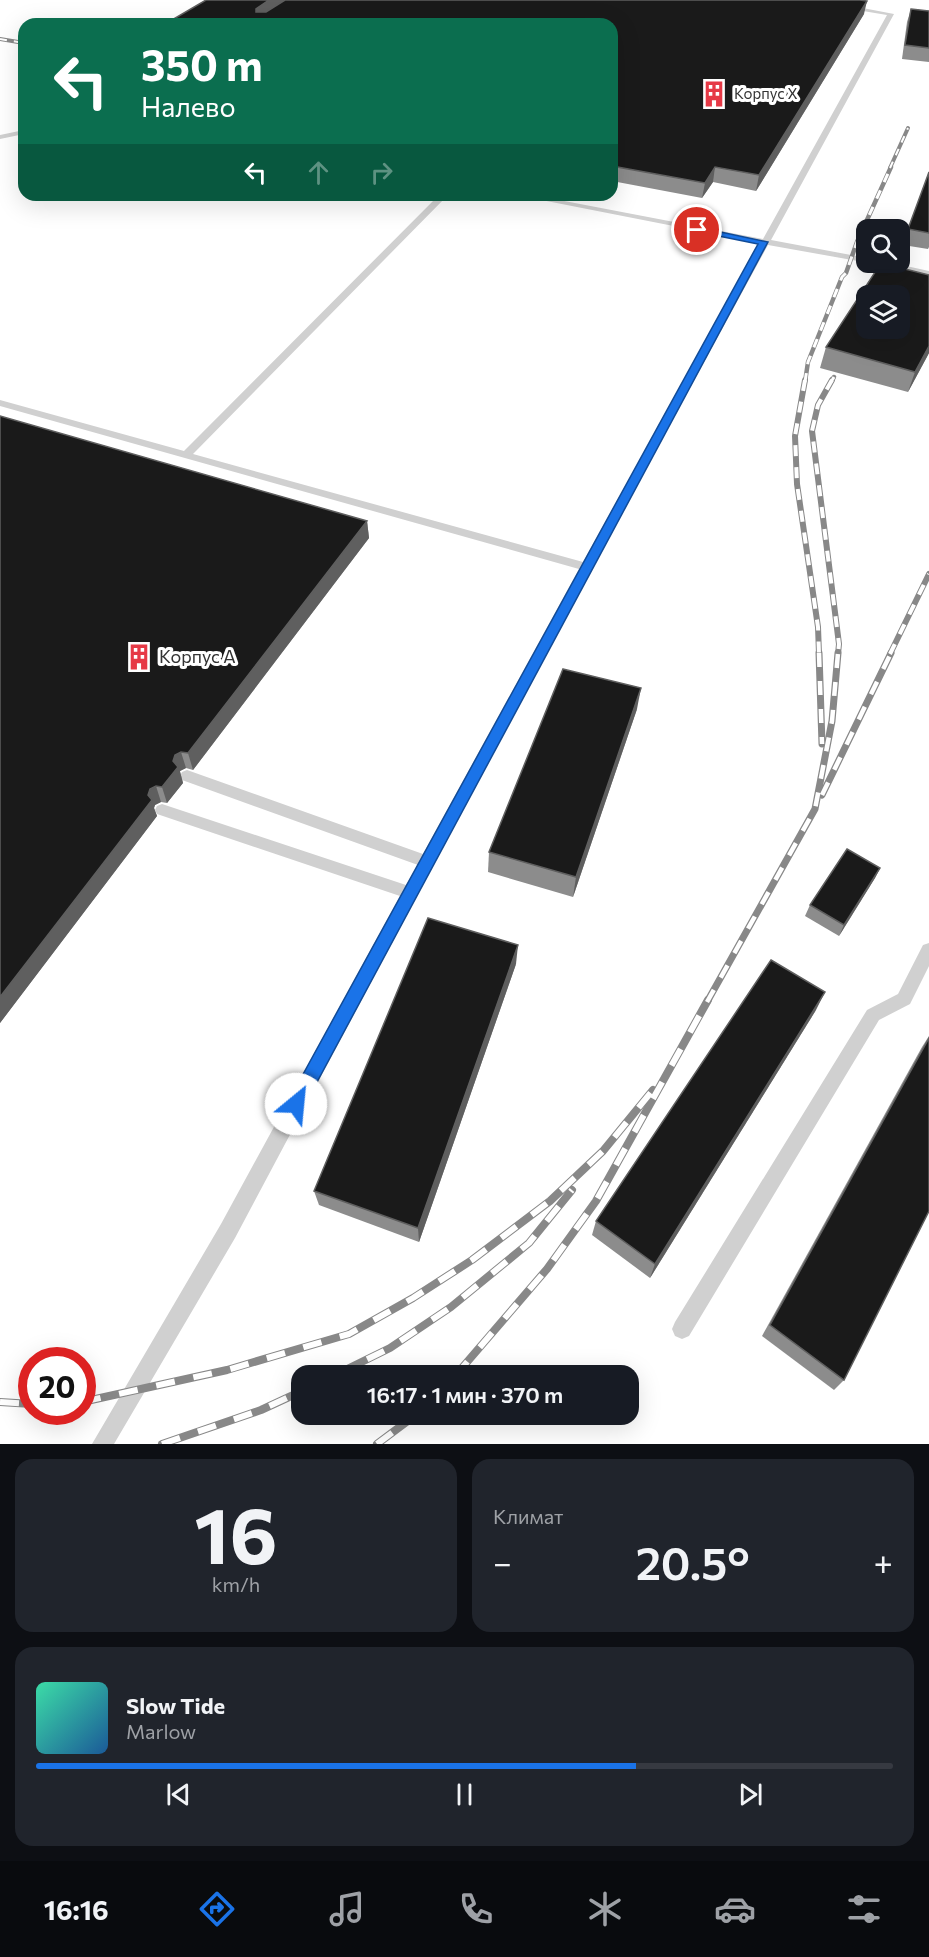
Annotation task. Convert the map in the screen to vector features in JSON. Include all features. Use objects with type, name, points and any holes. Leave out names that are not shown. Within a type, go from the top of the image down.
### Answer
[{"type":"lane","points":[[102,1444],[228,1231],[586,567],[891,14],[837,6]]},
{"type":"lane","points":[[0,136],[18,133]]},
{"type":"lane","points":[[186,455],[438,201]]},
{"type":"lane","points":[[551,201],[856,259]]},
{"type":"lane","points":[[910,270],[929,274]]},
{"type":"lane","points":[[0,403],[586,567]]},
{"type":"lane","points":[[187,776],[427,862]]},
{"type":"lane","points":[[162,810],[410,893]]},
{"type":"lane","points":[[682,1329],[873,1015],[904,999],[929,950]]},
{"type":"building","name":"Корпус Х","points":[[206,0],[269,0],[256,9],[256,12],[266,12],[285,0],[867,1],[759,175],[715,167],[705,183],[618,167],[618,18],[175,18]]},
{"type":"building","points":[[911,9],[929,11],[929,48],[905,45]]},
{"type":"building","points":[[929,172],[929,233],[910,229],[910,224]]},
{"type":"building","points":[[910,270],[929,275],[929,346],[915,372],[826,347],[856,301],[856,339],[910,339],[910,285],[867,285],[874,273],[910,273]]},
{"type":"building","name":"Корпус А","points":[[0,416],[367,521],[188,753],[181,752],[175,755],[173,761],[178,767],[162,787],[156,786],[150,789],[148,795],[152,800],[0,997]]},
{"type":"building","points":[[563,669],[641,688],[576,877],[489,852]]},
{"type":"building","points":[[847,849],[880,868],[844,925],[810,905]]},
{"type":"building","points":[[428,918],[518,945],[418,1228],[314,1191]]},
{"type":"building","points":[[771,960],[825,992],[655,1264],[596,1221]]},
{"type":"building","points":[[929,1038],[929,1211],[844,1380],[770,1325]]},
{"type":"railway","points":[[0,39],[18,42]]},
{"type":"railway","points":[[890,168],[908,128]]},
{"type":"railway","points":[[805,382],[808,362],[842,277],[846,273],[857,242],[891,167]]},
{"type":"railway","points":[[831,382],[834,377]]},
{"type":"railway","points":[[805,380],[795,436],[797,484],[818,627],[819,654]]},
{"type":"railway","points":[[832,380],[818,405],[812,431],[839,644],[838,654]]},
{"type":"railway","points":[[890,654],[929,574]]},
{"type":"railway","points":[[819,653],[822,744]]},
{"type":"railway","points":[[707,1002],[815,809],[832,721],[838,653]]},
{"type":"railway","points":[[822,795],[891,653]]},
{"type":"railway","points":[[464,1365],[547,1269],[596,1201],[708,1000]]},
{"type":"railway","points":[[96,1399],[227,1370],[349,1334],[413,1298],[472,1260],[550,1201],[603,1151],[653,1090]]},
{"type":"railway","points":[[355,1365],[390,1348],[451,1307],[529,1243],[572,1190]]},
{"type":"railway","points":[[162,1444],[261,1410],[291,1396]]},
{"type":"railway","points":[[0,1402],[18,1403]]},
{"type":"railway","points":[[377,1444],[402,1425]]},
{"type":"place","name":"Корпус Х","points":[[714,94]]},
{"type":"place","name":"Корпус А","points":[[139,657]]},
{"type":"route","points":[[296,1104],[764,242],[697,230]]}]
